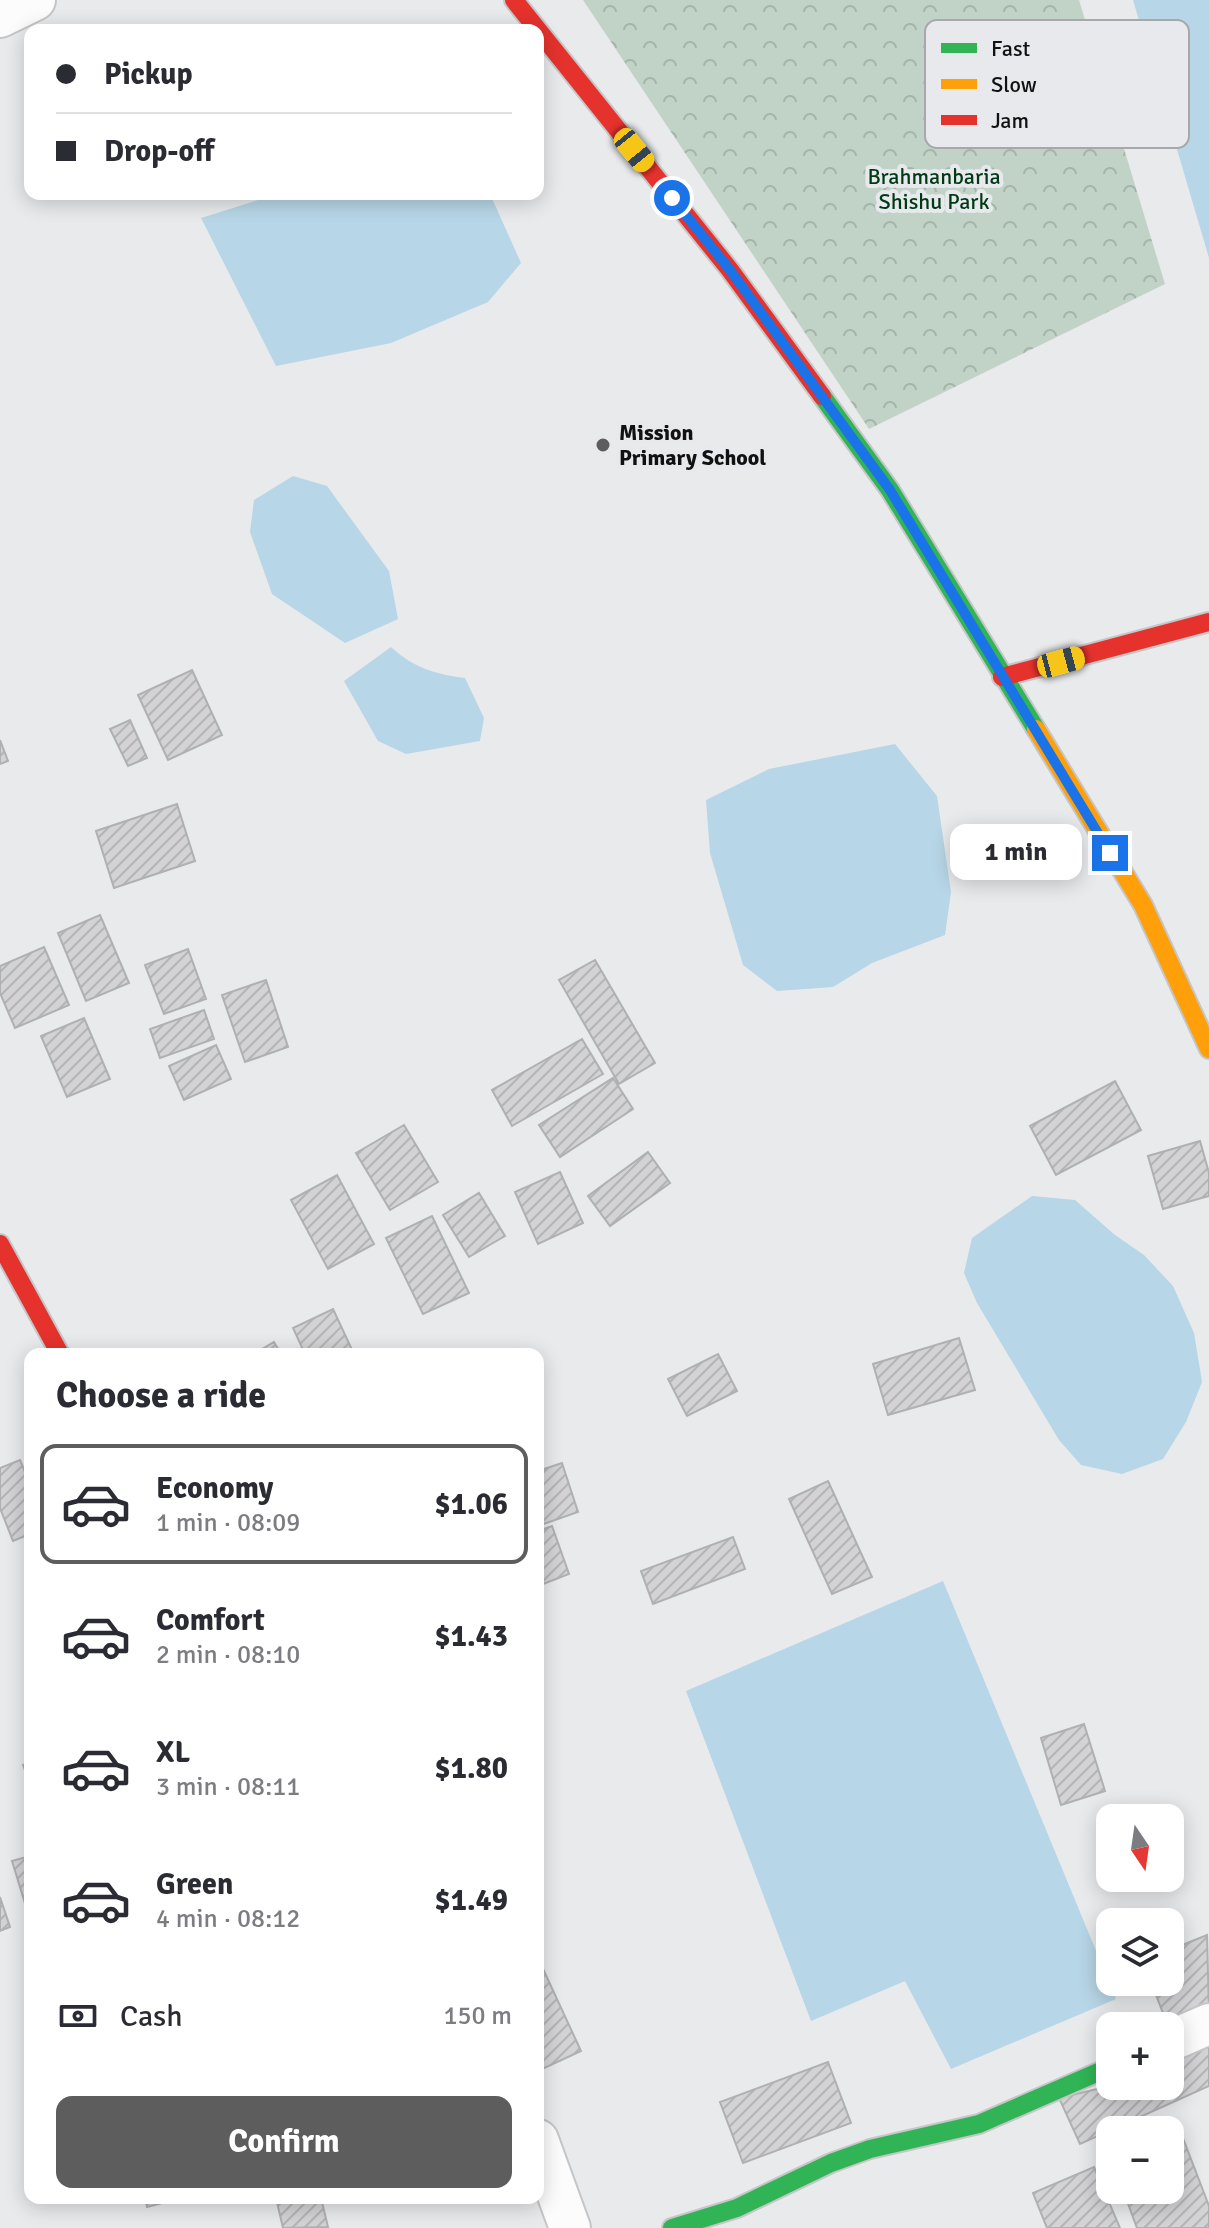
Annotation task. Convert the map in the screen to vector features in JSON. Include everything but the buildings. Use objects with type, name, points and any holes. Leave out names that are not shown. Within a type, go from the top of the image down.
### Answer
[{"type":"main road","points":[[522,2],[539,24]]},
{"type":"main road","points":[[544,30],[730,270],[890,490],[1143,905],[1209,1049]]},
{"type":"main road","points":[[1002,677],[1209,622]]},
{"type":"main road","points":[[0,1244],[57,1348]]},
{"type":"main road","points":[[672,2228],[737,2208],[831,2163],[870,2149],[979,2124],[1096,2073]]},
{"type":"street","points":[[0,17],[35,0]]},
{"type":"street","points":[[1184,2035],[1209,2024]]},
{"type":"street","points":[[544,2156],[570,2228]]},
{"type":"green space","name":"Brahmanbaria Shishu Park","points":[[583,0],[1079,0],[1085,20],[925,20],[925,148],[1124,148],[1165,284],[869,429]]},
{"type":"water","points":[[1133,0],[1209,0],[1209,258],[1177,148],[1189,148],[1189,20],[1139,20]]},
{"type":"water","points":[[258,200],[493,200],[521,263],[488,302],[391,343],[276,366],[201,218]]},
{"type":"water","points":[[293,476],[327,486],[389,571],[398,619],[345,643],[272,594],[250,532],[254,500]]},
{"type":"water","points":[[391,647],[425,669],[465,678],[484,718],[480,741],[406,754],[378,741],[344,681]]},
{"type":"water","points":[[895,744],[937,796],[951,892],[945,935],[872,963],[833,987],[777,991],[743,965],[710,853],[706,800],[769,769]]},
{"type":"water","points":[[1032,1196],[1075,1200],[1115,1235],[1144,1255],[1173,1286],[1194,1333],[1202,1382],[1186,1422],[1163,1459],[1122,1474],[1081,1465],[1059,1440],[977,1303],[964,1273],[972,1238]]},
{"type":"water","points":[[943,1581],[1096,1951],[1096,1996],[1115,1996],[1116,1999],[951,2069],[905,1981],[811,2021],[686,1691]]},
{"type":"traffic: fast","points":[[822,396],[890,490],[1036,729]]},
{"type":"traffic: fast","points":[[672,2228],[737,2208],[831,2163],[870,2149],[979,2124],[1096,2073]]},
{"type":"traffic: slow","points":[[1036,729],[1143,905],[1209,1049]]},
{"type":"traffic: jam","points":[[514,0],[533,24]]},
{"type":"traffic: jam","points":[[544,38],[730,270],[822,396]]},
{"type":"traffic: jam","points":[[1002,677],[1209,622]]},
{"type":"traffic: jam","points":[[0,1244],[57,1348]]},
{"type":"place","name":"Mission Primary School","points":[[603,445]]},
{"type":"route","points":[[672,198],[730,270],[890,490],[1027,721],[1110,853]]}]
